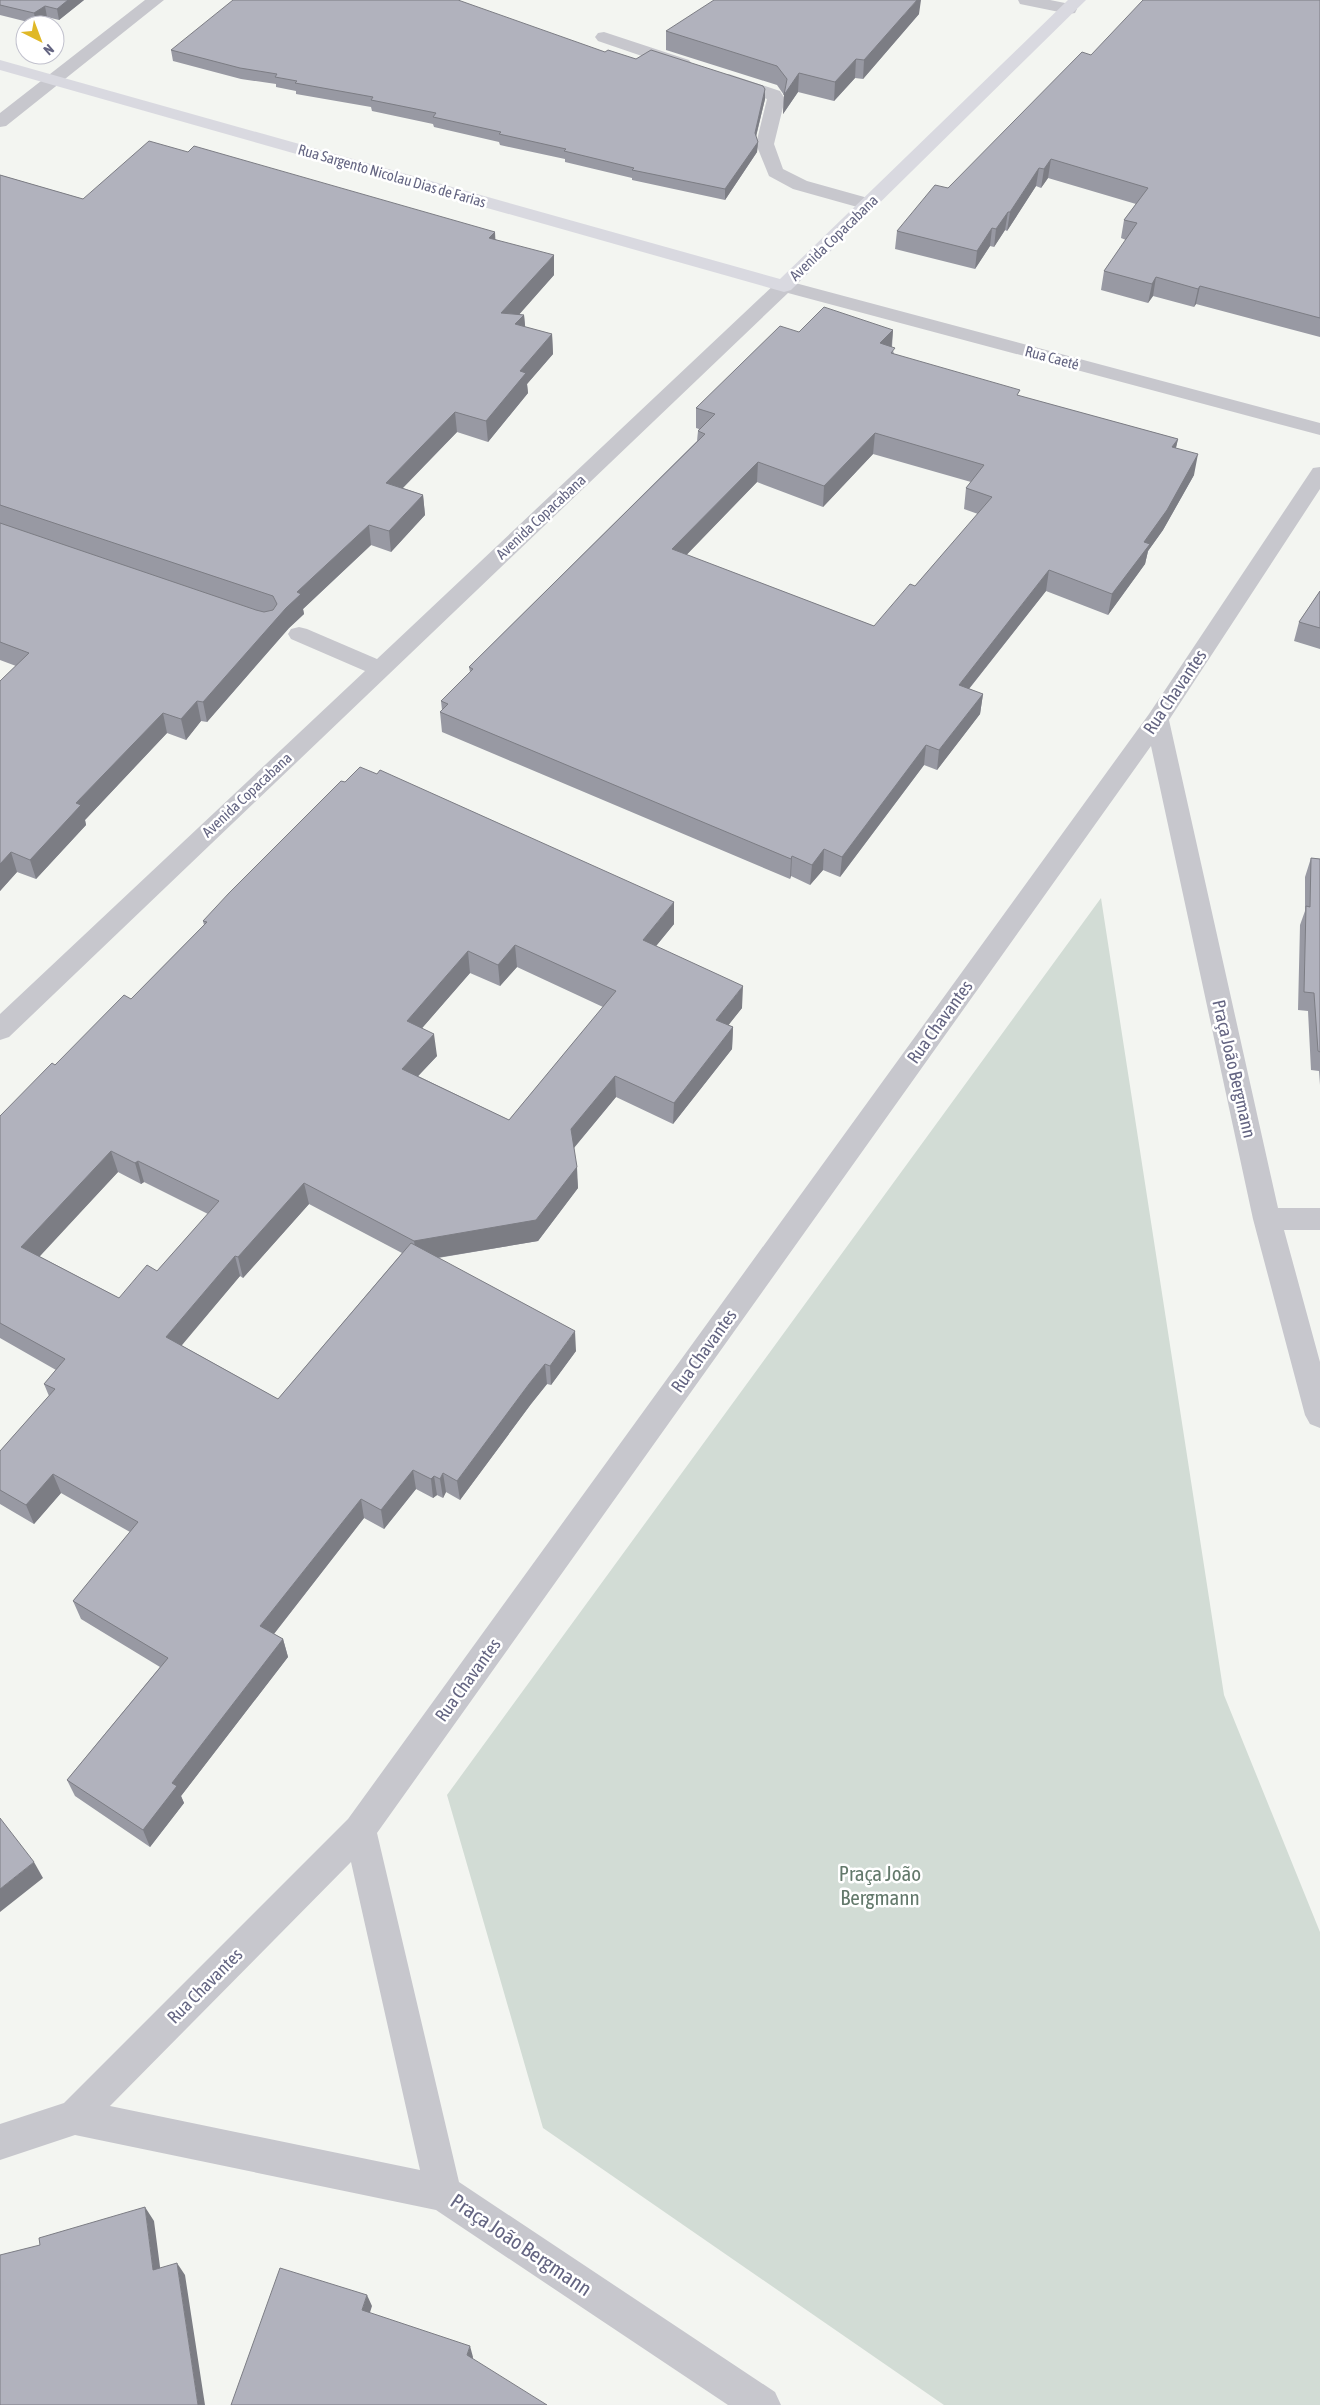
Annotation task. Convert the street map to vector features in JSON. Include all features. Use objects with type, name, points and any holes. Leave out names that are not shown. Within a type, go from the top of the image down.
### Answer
[{"type":"main road","name":"Avenida Copacabana","points":[[784,286],[1073,5]]},
{"type":"main road","name":"Rua Sargento Nicolau Dias de Farias","points":[[0,65],[784,286]]},
{"type":"street","points":[[0,122],[156,0]]},
{"type":"street","points":[[1026,0],[1073,5]]},
{"type":"street","points":[[604,38],[698,68]]},
{"type":"street","points":[[716,74],[774,95],[776,100],[765,144],[775,172],[800,185],[868,204]]},
{"type":"street","name":"Rua Caeté","points":[[784,286],[1320,429]]},
{"type":"street","name":"Avenida Copacabana","points":[[0,1030],[784,286]]},
{"type":"street","name":"Rua Chavantes","points":[[0,2142],[75,2116],[360,1830],[1156,720],[1320,472]]},
{"type":"street","points":[[299,634],[381,669]]},
{"type":"street","name":"Praça João Bergmann","points":[[1156,720],[1267,1219],[1320,1415]]},
{"type":"street","points":[[1267,1219],[1320,1219]]},
{"type":"street","points":[[360,1830],[443,2193]]},
{"type":"street","name":"Praça João Bergmann","points":[[75,2116],[443,2193],[762,2405]]},
{"type":"green space","name":"Praça João Bergmann","points":[[1101,898],[1224,1695],[1320,1932],[1320,2405],[944,2405],[543,2128],[447,1795]]},
{"type":"building","points":[[0,0],[68,0],[57,9],[45,6],[34,13],[0,5]]},
{"type":"building","points":[[233,0],[458,0],[605,52],[608,50],[636,59],[651,50],[763,86],[765,89],[755,133],[758,142],[725,189],[632,170],[634,168],[564,151],[566,149],[433,117],[436,113],[371,100],[373,97],[295,83],[297,81],[275,77],[277,74],[240,68],[171,50]]},
{"type":"building","points":[[714,0],[917,0],[864,60],[856,59],[835,82],[799,73],[784,95],[787,79],[777,66],[666,31]]},
{"type":"building","points":[[1143,0],[1320,0],[1320,318],[1200,286],[1198,289],[1156,277],[1152,284],[1104,271],[1137,223],[1124,220],[1148,188],[1051,159],[1044,169],[1039,168],[1010,212],[1008,212],[996,229],[992,228],[977,251],[897,231],[935,185],[948,188],[1082,52],[1091,55]]},
{"type":"building","points":[[149,141],[188,152],[194,146],[495,232],[489,238],[554,255],[501,313],[524,315],[515,324],[552,334],[520,371],[526,373],[486,421],[455,412],[386,483],[423,495],[389,531],[369,525],[297,592],[301,594],[286,608],[203,702],[197,701],[181,719],[163,713],[76,803],[81,805],[30,860],[11,852],[0,864],[0,681],[29,653],[0,642],[0,523],[256,610],[264,612],[273,610],[277,604],[273,596],[0,505],[0,175],[83,199]]},
{"type":"building","points":[[824,307],[893,330],[880,343],[895,348],[891,353],[1020,390],[1017,395],[1178,439],[1172,447],[1198,454],[1167,510],[1144,542],[1150,544],[1112,594],[1049,570],[959,685],[983,694],[939,750],[926,745],[842,857],[824,849],[812,865],[792,856],[791,859],[440,712],[448,704],[441,701],[473,669],[469,667],[705,434],[698,431],[715,414],[696,408],[780,326],[799,332]],"holes":[[[875,433],[984,465],[966,488],[992,497],[915,586],[910,584],[874,626],[672,549],[758,462],[824,486]]]},
{"type":"building","points":[[1320,591],[1320,628],[1299,622]]},
{"type":"building","points":[[360,767],[377,774],[380,770],[674,902],[643,940],[743,986],[716,1020],[733,1027],[674,1103],[615,1076],[571,1129],[577,1167],[536,1220],[414,1241],[304,1183],[238,1257],[235,1256],[166,1337],[278,1399],[411,1243],[575,1331],[550,1366],[545,1364],[529,1384],[457,1481],[443,1473],[440,1479],[434,1476],[431,1479],[413,1470],[381,1510],[361,1499],[260,1626],[283,1639],[172,1783],[177,1786],[143,1830],[67,1780],[168,1658],[73,1601],[138,1522],[53,1474],[26,1505],[0,1490],[0,1451],[55,1389],[44,1384],[65,1359],[0,1323],[0,1116],[52,1063],[55,1065],[124,995],[131,999],[207,922],[203,921],[229,893],[341,781],[345,782]],"holes":[[[515,945],[616,991],[509,1120],[402,1069],[434,1034],[407,1021],[468,951],[498,965]],[[111,1151],[135,1163],[138,1161],[219,1201],[157,1271],[147,1265],[119,1298],[21,1247]]]},
{"type":"building","points":[[1311,858],[1320,859],[1320,1052],[1318,1051],[1314,993],[1304,992],[1306,906],[1310,907]]},
{"type":"building","points":[[0,1818],[34,1862],[0,1889]]},
{"type":"building","points":[[145,2207],[153,2270],[177,2263],[198,2405],[0,2405],[0,2255],[40,2245],[39,2238]]},
{"type":"building","points":[[280,2268],[367,2295],[362,2310],[470,2346],[467,2355],[547,2405],[231,2405]]}]
